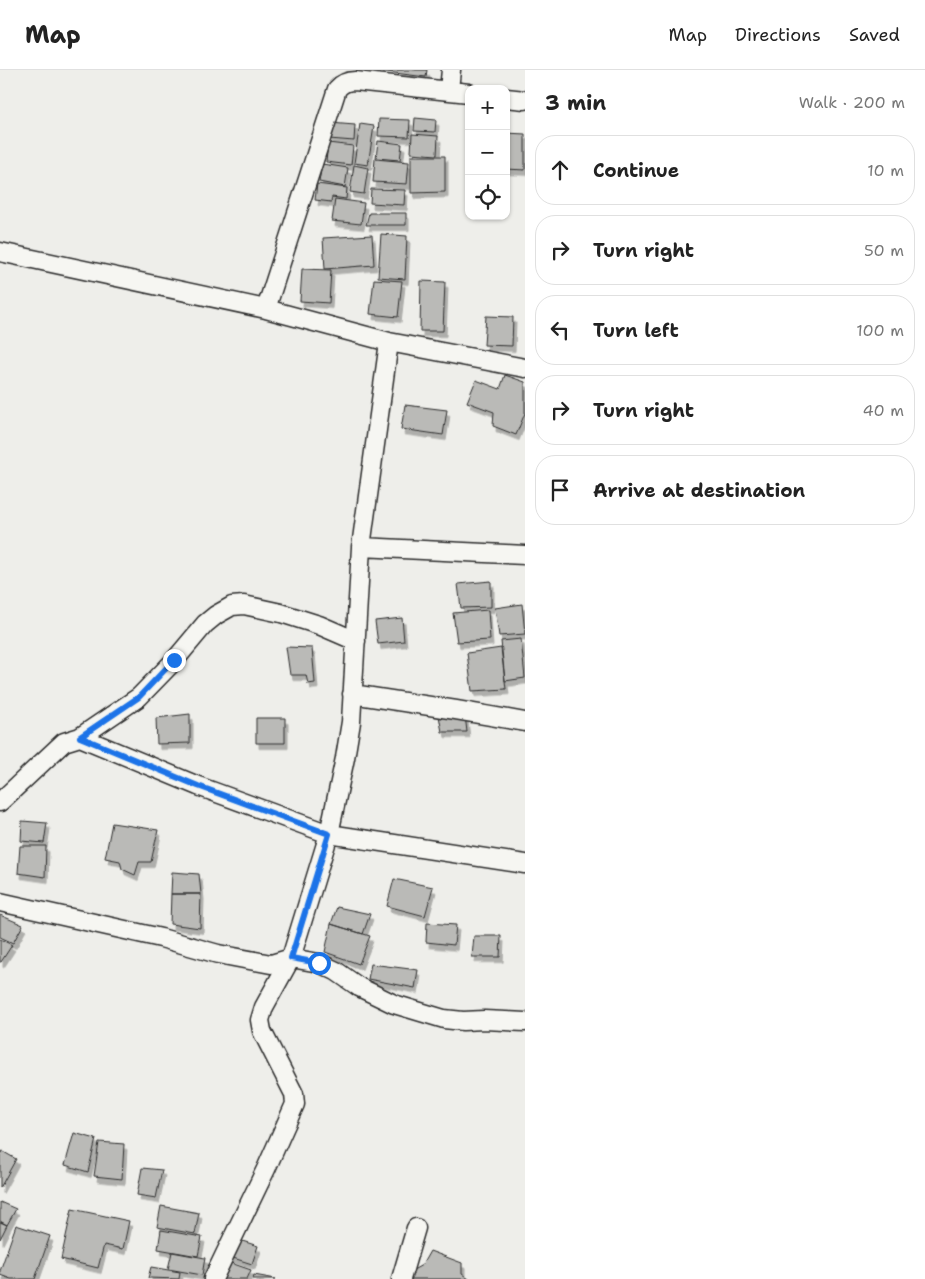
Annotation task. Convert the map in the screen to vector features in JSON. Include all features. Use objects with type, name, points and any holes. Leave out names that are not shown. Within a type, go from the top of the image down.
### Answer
[{"type":"street","points":[[449,90],[451,70]]},
{"type":"street","points":[[266,308],[336,89],[342,84],[355,81],[465,92]]},
{"type":"street","points":[[510,98],[525,100]]},
{"type":"street","points":[[0,252],[266,308],[389,342],[525,368]]},
{"type":"street","points":[[213,1279],[295,1104],[294,1094],[262,1031],[260,1020],[264,1007],[291,958],[329,834],[351,722],[361,548],[389,342]]},
{"type":"street","points":[[361,548],[525,555]]},
{"type":"street","points":[[0,802],[64,742],[80,737],[139,697],[174,660],[204,624],[232,606],[244,604],[281,613],[319,625],[356,641]]},
{"type":"street","points":[[352,694],[525,722]]},
{"type":"street","points":[[80,737],[190,783],[329,834],[525,864]]},
{"type":"street","points":[[0,902],[162,938],[218,954],[270,964],[291,958],[319,963],[336,971],[359,987],[394,1004],[427,1014],[463,1021],[525,1022]]},
{"type":"street","points":[[401,1279],[416,1228]]},
{"type":"building","points":[[371,70],[427,70],[426,77]]},
{"type":"building","points":[[415,118],[436,120],[435,132],[414,131]]},
{"type":"building","points":[[379,119],[410,120],[409,137],[378,136]]},
{"type":"building","points":[[330,123],[355,125],[354,141],[329,139]]},
{"type":"building","points":[[360,124],[374,126],[368,165],[354,163]]},
{"type":"building","points":[[510,133],[525,134],[525,170],[510,169]]},
{"type":"building","points":[[412,134],[438,136],[437,155],[411,153]]},
{"type":"building","points":[[378,141],[402,144],[400,160],[376,158]]},
{"type":"building","points":[[328,143],[353,146],[351,165],[326,162]]},
{"type":"building","points":[[411,156],[445,156],[445,192],[411,193]]},
{"type":"building","points":[[375,159],[409,162],[407,184],[373,182]]},
{"type":"building","points":[[322,164],[348,168],[345,187],[319,182]]},
{"type":"building","points":[[354,165],[368,168],[364,194],[350,192]]},
{"type":"building","points":[[317,184],[347,188],[346,199],[332,197],[331,202],[315,200]]},
{"type":"building","points":[[371,189],[405,190],[404,205],[370,203]]},
{"type":"building","points":[[335,199],[364,203],[361,224],[332,221]]},
{"type":"building","points":[[369,213],[406,213],[406,225],[366,225]]},
{"type":"building","points":[[381,234],[407,236],[405,279],[378,277]]},
{"type":"building","points":[[372,235],[374,265],[325,269],[323,238]]},
{"type":"building","points":[[302,269],[331,270],[329,303],[300,301]]},
{"type":"building","points":[[374,279],[402,281],[398,317],[370,314]]},
{"type":"building","points":[[421,281],[445,282],[443,331],[420,331]]},
{"type":"building","points":[[486,316],[513,317],[512,346],[484,345]]},
{"type":"building","points":[[505,375],[525,382],[525,413],[516,435],[493,426],[494,412],[467,402],[476,380],[500,389]]},
{"type":"building","points":[[405,405],[447,410],[443,435],[401,429]]},
{"type":"building","points":[[491,581],[491,607],[461,608],[458,584]]},
{"type":"building","points":[[522,604],[525,634],[499,636],[495,608]]},
{"type":"building","points":[[488,610],[490,640],[457,642],[453,613]]},
{"type":"building","points":[[402,618],[404,641],[378,644],[375,621]]},
{"type":"building","points":[[521,639],[525,678],[505,681],[501,641]]},
{"type":"building","points":[[286,647],[312,648],[315,683],[308,684],[306,675],[290,675]]},
{"type":"building","points":[[501,648],[506,689],[472,691],[467,653]]},
{"type":"building","points":[[190,714],[190,743],[157,744],[156,718]]},
{"type":"building","points":[[465,715],[467,732],[442,732],[439,716]]},
{"type":"building","points":[[256,718],[285,718],[285,743],[256,743]]},
{"type":"building","points":[[22,821],[47,823],[44,843],[21,841]]},
{"type":"building","points":[[112,823],[158,830],[151,862],[139,862],[135,875],[122,869],[120,861],[105,858]]},
{"type":"building","points":[[20,846],[46,846],[45,877],[18,873]]},
{"type":"building","points":[[172,872],[199,874],[201,894],[171,894]]},
{"type":"building","points":[[394,879],[433,887],[425,916],[387,906]]},
{"type":"building","points":[[171,894],[201,894],[200,928],[170,924]]},
{"type":"building","points":[[337,907],[370,914],[363,934],[331,924]]},
{"type":"building","points":[[0,915],[23,925],[13,943],[0,937]]},
{"type":"building","points":[[427,923],[456,925],[454,945],[426,942]]},
{"type":"building","points":[[331,924],[370,936],[359,964],[325,952]]},
{"type":"building","points":[[474,936],[501,936],[500,957],[472,957]]},
{"type":"building","points":[[0,939],[12,945],[1,962],[0,962]]},
{"type":"building","points":[[371,964],[418,970],[415,988],[368,979]]},
{"type":"building","points":[[74,1133],[96,1139],[88,1172],[65,1165]]},
{"type":"building","points":[[99,1142],[124,1144],[122,1179],[94,1176]]},
{"type":"building","points":[[2,1151],[16,1159],[0,1188],[0,1155]]},
{"type":"building","points":[[142,1168],[162,1170],[156,1198],[137,1195]]},
{"type":"building","points":[[0,1202],[16,1209],[7,1225],[0,1221]]},
{"type":"building","points":[[161,1206],[199,1213],[195,1234],[157,1227]]},
{"type":"building","points":[[72,1209],[129,1221],[123,1249],[104,1245],[98,1268],[61,1259]]},
{"type":"building","points":[[0,1222],[7,1225],[0,1239]]},
{"type":"building","points":[[16,1225],[50,1236],[35,1279],[11,1279],[0,1275]]},
{"type":"building","points":[[161,1230],[202,1237],[198,1256],[158,1249]]},
{"type":"building","points":[[236,1239],[258,1246],[252,1264],[230,1257]]},
{"type":"building","points":[[430,1251],[462,1263],[462,1274],[469,1279],[407,1279],[408,1273],[422,1265]]},
{"type":"building","points":[[172,1252],[205,1258],[202,1275],[168,1269]]},
{"type":"building","points":[[225,1261],[251,1270],[247,1279],[219,1279]]},
{"type":"building","points":[[151,1267],[180,1272],[179,1279],[148,1278]]},
{"type":"building","points":[[254,1275],[276,1279],[253,1279]]},
{"type":"route","points":[[174,660],[139,697],[80,737],[198,786],[329,834],[291,958],[319,963]]}]
